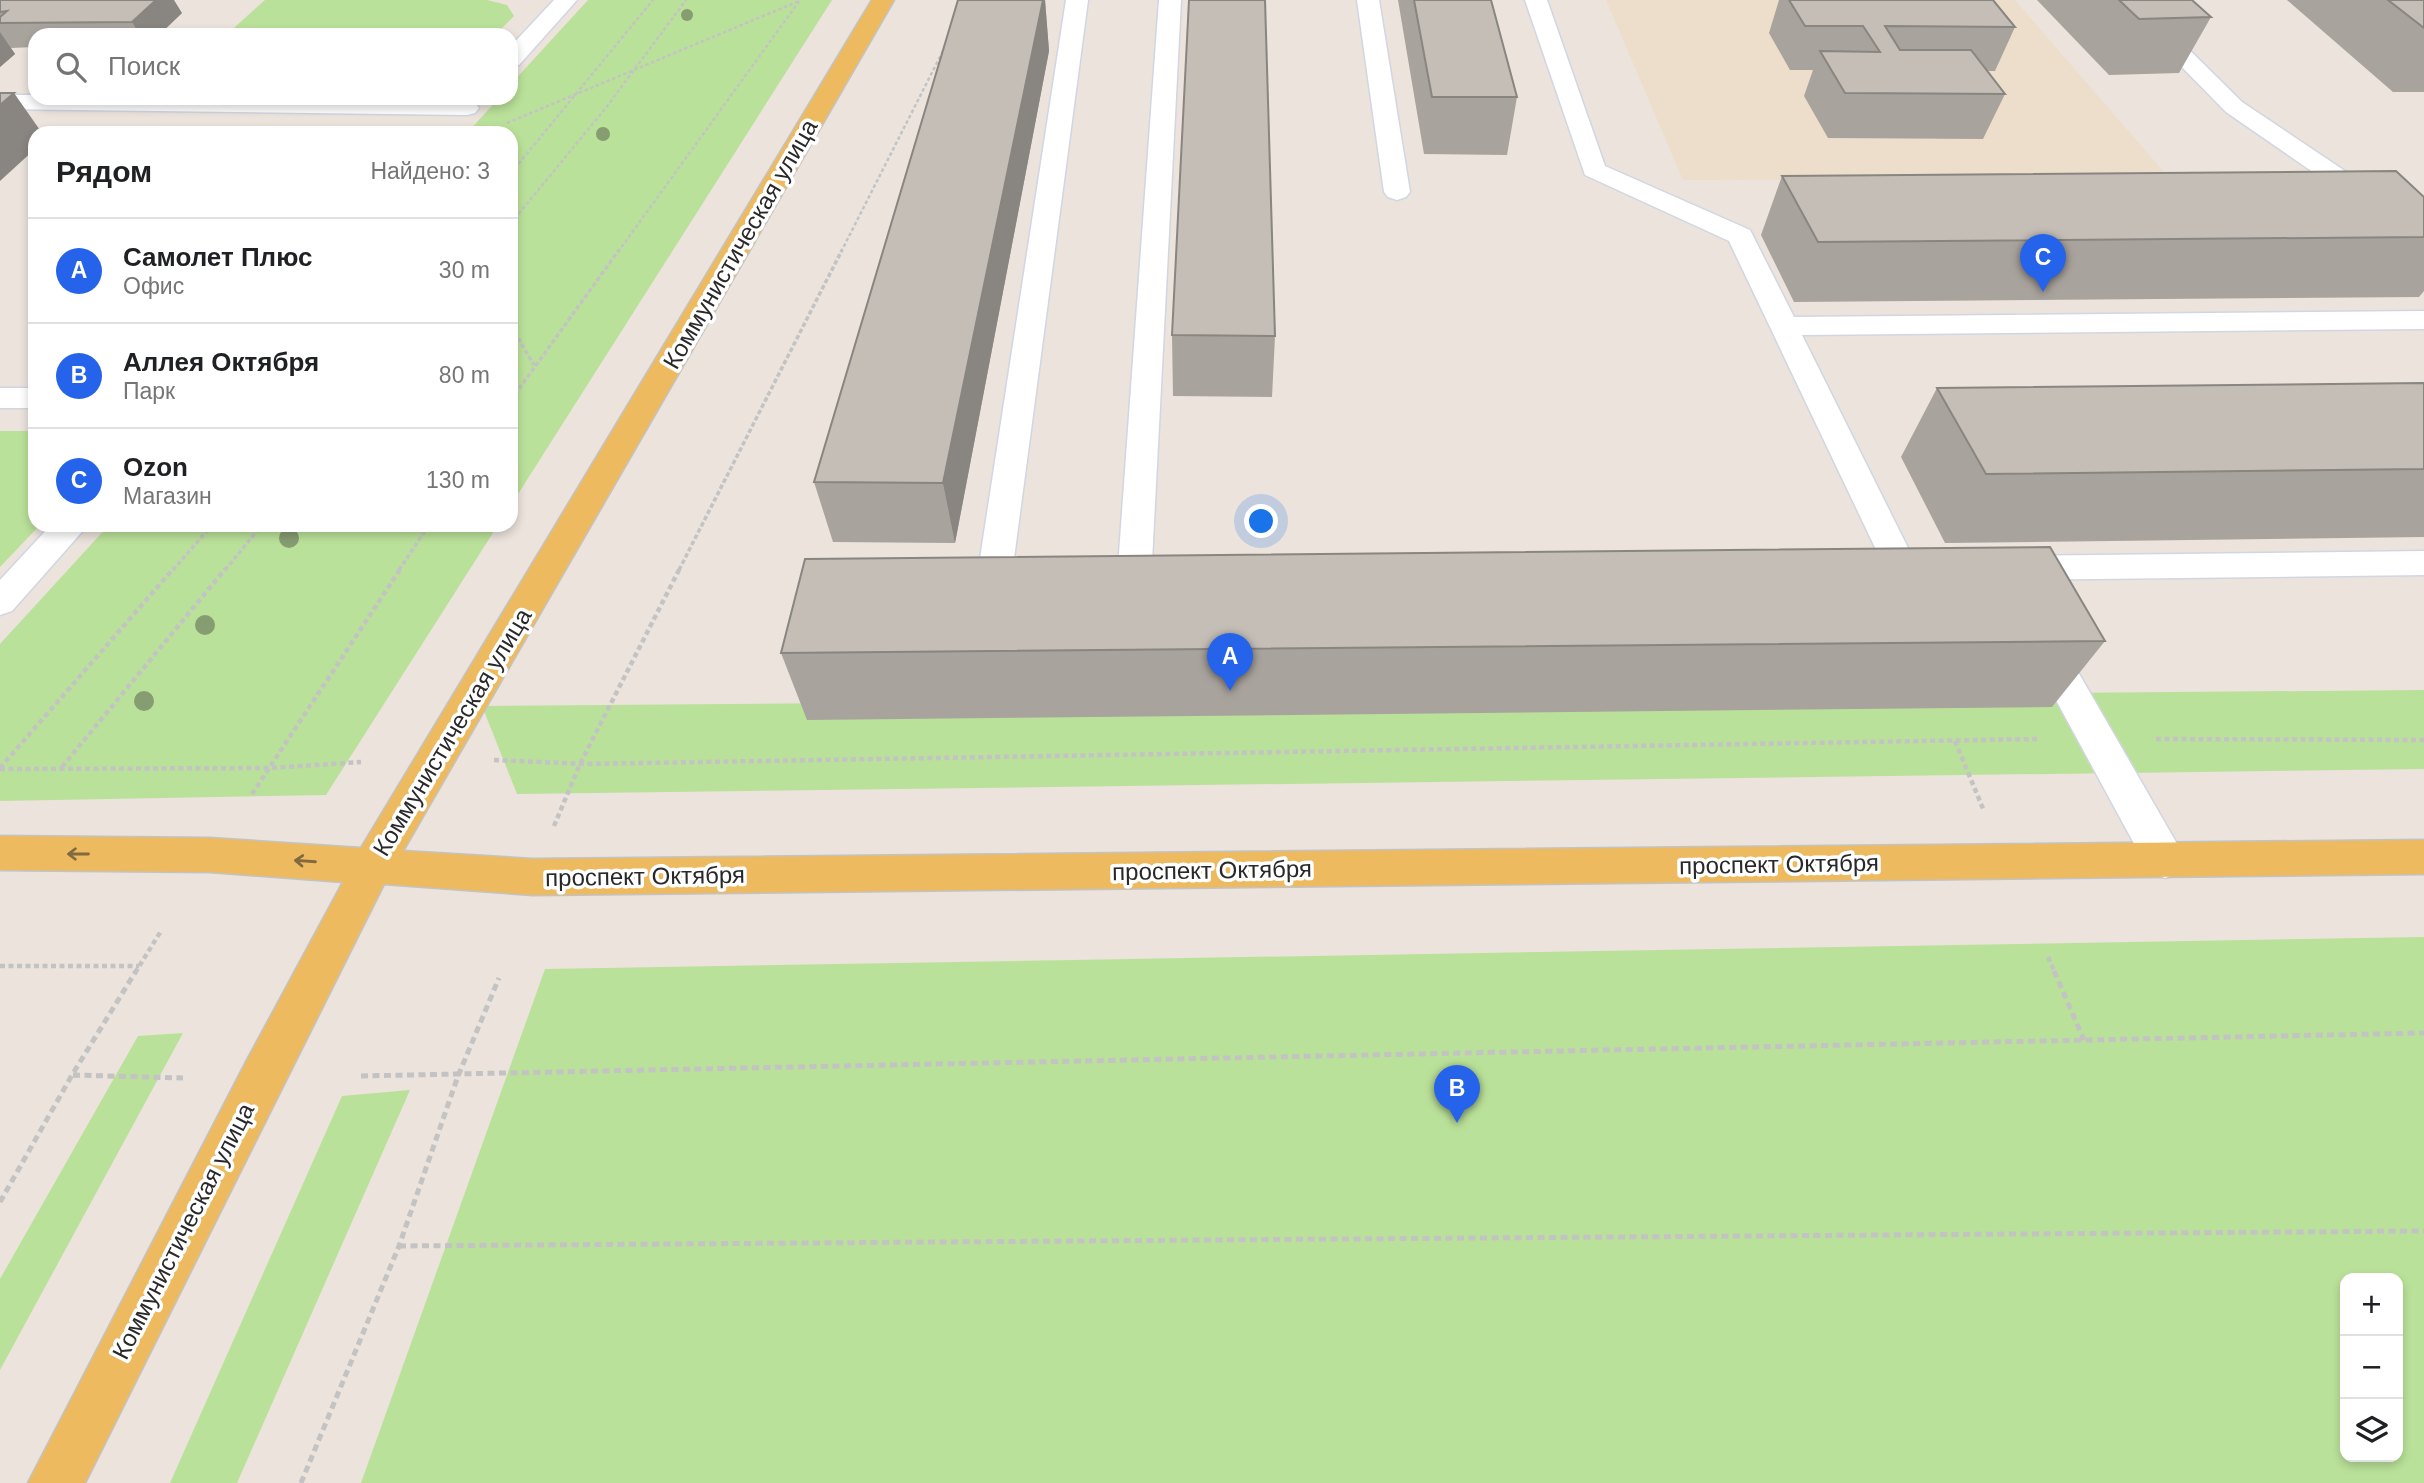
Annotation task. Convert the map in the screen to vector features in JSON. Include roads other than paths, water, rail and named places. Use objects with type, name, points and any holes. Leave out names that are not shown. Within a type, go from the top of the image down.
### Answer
[{"type":"main road","name":"Коммунистическая улица","points":[[55,1483],[373,865],[883,0]]},
{"type":"main road","name":"проспект Октября","points":[[0,853],[210,855],[533,877],[2424,857]]},
{"type":"lane","points":[[518,52],[566,0]]},
{"type":"lane","points":[[1050,579],[994,578],[1077,0]]},
{"type":"lane","points":[[1134,580],[1170,0]]},
{"type":"lane","points":[[1368,0],[1397,192]]},
{"type":"lane","points":[[1536,0],[1594,170],[1740,236],[1900,568]]},
{"type":"lane","points":[[2127,0],[2234,107],[2424,236]]},
{"type":"lane","points":[[0,102],[28,102]]},
{"type":"lane","points":[[450,126],[469,105]]},
{"type":"lane","points":[[1784,326],[2424,320]]},
{"type":"lane","points":[[0,398],[28,398]]},
{"type":"lane","points":[[0,603],[65,532]]},
{"type":"lane","points":[[2165,861],[2025,610],[1989,568],[2424,563]]},
{"type":"place","name":"Ozon","points":[[2043,292]]},
{"type":"place","name":"Самолет Плюс","points":[[1230,691]]},
{"type":"place","name":"Аллея Октября","points":[[1457,1123]]}]
